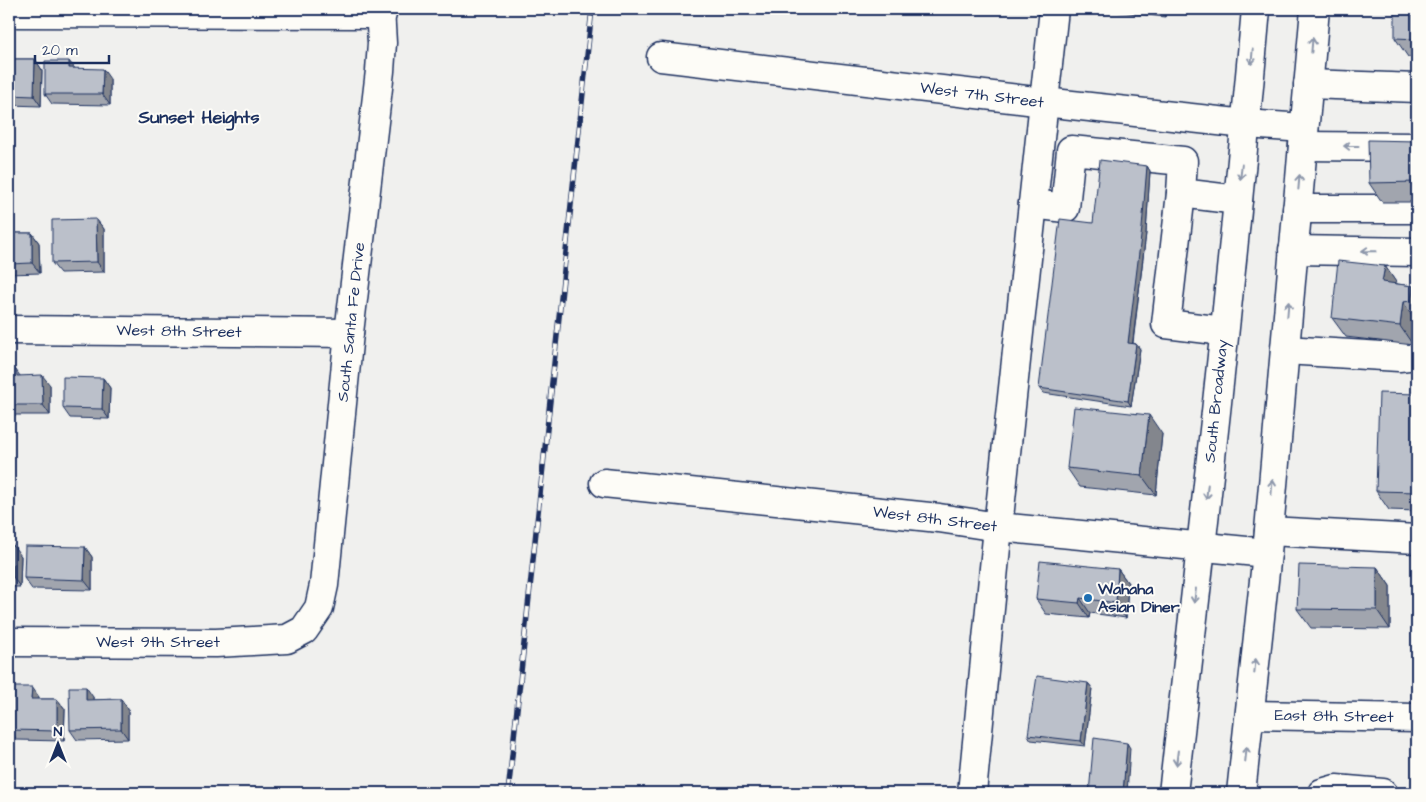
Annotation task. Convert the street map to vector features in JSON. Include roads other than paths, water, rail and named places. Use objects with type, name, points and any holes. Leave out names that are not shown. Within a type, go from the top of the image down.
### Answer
[{"type":"street","points":[[972,793],[998,527],[1054,9]]},
{"type":"street","name":"South Broadway","points":[[1172,793],[1201,548],[1246,124],[1256,9]]},
{"type":"street","points":[[1242,793],[1268,542],[1315,9]]},
{"type":"street","points":[[9,13],[381,11]]},
{"type":"street","name":"South Santa Fe Drive","points":[[304,630],[319,608],[324,585],[349,333],[380,71],[382,43],[381,11]]},
{"type":"street","name":"West 7th Street","points":[[661,57],[1246,124],[1303,137],[1417,147]]},
{"type":"street","points":[[1308,84],[1417,88]]},
{"type":"street","points":[[1040,146],[1183,161],[1166,324],[1224,331]]},
{"type":"street","points":[[1034,204],[1065,208],[1071,150]]},
{"type":"street","points":[[1181,193],[1238,200]]},
{"type":"street","points":[[1297,209],[1417,209]]},
{"type":"street","points":[[1293,250],[1417,252]]},
{"type":"street","name":"West 8th Street","points":[[9,330],[349,333]]},
{"type":"street","points":[[1285,350],[1399,356],[1417,355]]},
{"type":"street","name":"West 8th Street","points":[[604,483],[1201,548],[1268,542],[1417,539]]},
{"type":"street","name":"West 9th Street","points":[[9,642],[263,642],[287,639],[304,630]]},
{"type":"street","name":"East 8th Street","points":[[1250,715],[1417,718]]},
{"type":"street","points":[[1322,793],[1336,789],[1383,793]]},
{"type":"railway","points":[[508,793],[592,9]]},
{"type":"place","name":"Wahaha Asian Diner","points":[[1088,598]]},
{"type":"district","name":"Sunset Heights","points":[[199,117]]}]
